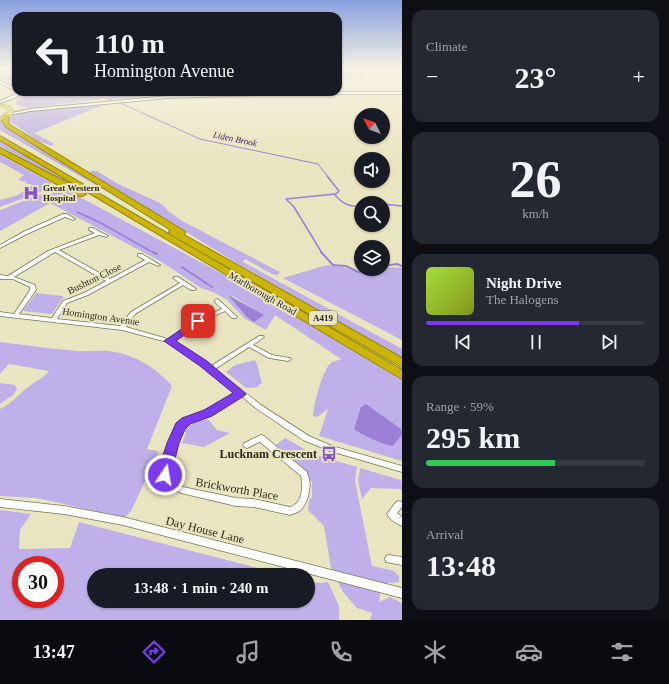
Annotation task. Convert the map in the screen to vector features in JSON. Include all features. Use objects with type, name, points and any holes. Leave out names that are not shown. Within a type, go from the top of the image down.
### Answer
[{"type":"highway","name":"A419","points":[[8,115],[5,122],[7,125],[189,238],[204,249]]},
{"type":"highway","name":"A419","points":[[0,133],[204,249]]},
{"type":"highway","name":"A419","points":[[0,138],[185,247]]},
{"type":"highway","name":"A419","points":[[0,150],[185,247]]},
{"type":"highway","name":"Marlborough Road","points":[[185,247],[402,375]]},
{"type":"highway","name":"Marlborough Road","points":[[204,249],[402,363]]},
{"type":"main road","points":[[0,102],[13,98]]},
{"type":"main road","points":[[0,119],[8,115],[30,110],[158,98]]},
{"type":"main road","points":[[7,107],[7,103],[10,100]]},
{"type":"main road","points":[[0,105],[30,110]]},
{"type":"main road","points":[[7,107],[11,111],[8,115]]},
{"type":"street","points":[[58,212],[72,219]]},
{"type":"street","points":[[0,247],[25,233],[65,216]]},
{"type":"street","points":[[91,228],[106,236]]},
{"type":"street","points":[[10,277],[54,250],[99,233]]},
{"type":"street","points":[[54,250],[109,282]]},
{"type":"street","points":[[140,255],[158,264]]},
{"type":"street","name":"Bushton Close","points":[[54,319],[65,302],[86,294],[149,260]]},
{"type":"street","points":[[0,276],[10,277],[32,285],[34,288],[16,315]]},
{"type":"street","points":[[176,278],[193,289]]},
{"type":"street","points":[[122,328],[133,312],[183,283]]},
{"type":"street","points":[[217,301],[234,317]]},
{"type":"street","points":[[169,341],[198,321],[226,309]]},
{"type":"street","name":"Homington Avenue","points":[[0,314],[122,328],[169,341],[211,369],[240,394],[268,414],[311,441],[402,469]]},
{"type":"street","points":[[211,369],[261,337]]},
{"type":"street","points":[[249,345],[271,357],[288,359]]},
{"type":"street","name":"Brickworth Place","points":[[240,394],[208,413],[186,421],[180,426],[166,468],[166,478],[176,488],[200,495],[236,502],[254,503],[290,511],[300,508],[303,502],[305,486],[304,474],[260,438],[247,445]]},
{"type":"street","name":"Day House Lane","points":[[0,503],[64,510],[122,521],[402,592]]},
{"type":"street","points":[[399,505],[391,514],[402,522]]},
{"type":"street","points":[[389,559],[402,560]]},
{"type":"shaded area","points":[[22,98],[103,99],[26,108],[17,105],[17,101]]},
{"type":"shaded area","points":[[103,105],[34,133],[54,144],[51,146],[37,140],[8,120],[13,116],[31,110]]},
{"type":"shaded area","points":[[0,120],[2,120],[4,126],[125,202],[0,130]]},
{"type":"shaded area","points":[[0,135],[303,311],[0,136]]},
{"type":"shaded area","points":[[0,141],[94,197],[0,146]]},
{"type":"shaded area","points":[[0,155],[52,183],[50,186],[53,187],[0,207],[0,200],[18,195],[33,185],[18,180],[24,175],[0,162]]},
{"type":"shaded area","points":[[97,171],[116,183],[158,202],[184,222],[280,272],[278,275],[272,274],[245,259],[243,262],[402,349],[402,357],[238,264],[94,175],[90,172]]},
{"type":"shaded area","points":[[65,189],[232,279],[402,380],[402,461],[319,436],[328,409],[317,417],[313,416],[319,387],[328,366],[332,362],[341,359],[275,315],[266,330],[244,318],[226,299],[201,288],[160,261],[50,203],[0,231],[0,210],[50,191]],"holes":[[[231,295],[263,315],[247,317]]]},
{"type":"shaded area","points":[[327,265],[343,267],[354,271],[354,276],[390,276],[390,267],[402,268],[402,340],[283,278]]},
{"type":"shaded area","points":[[36,293],[64,296],[52,314],[23,311]]},
{"type":"shaded area","points":[[228,295],[264,315],[254,322],[247,317]]},
{"type":"shaded area","points":[[0,342],[79,351],[117,352],[143,362],[151,367],[172,386],[147,449],[158,451],[156,458],[131,511],[125,517],[36,498],[0,496],[0,409],[45,376],[49,371],[9,364],[0,374]]},
{"type":"shaded area","points":[[255,360],[262,382],[257,387],[245,387],[226,372],[235,365]]},
{"type":"shaded area","points":[[0,383],[15,385],[17,389],[13,395],[0,404]]},
{"type":"shaded area","points":[[366,404],[401,429],[402,434],[393,446],[373,439],[354,429],[361,407]]},
{"type":"shaded area","points":[[208,419],[217,430],[230,433],[204,447],[182,443],[186,433],[184,431],[186,428],[194,423]]},
{"type":"shaded area","points":[[285,438],[313,454],[357,467],[355,481],[372,566],[394,571],[399,576],[399,582],[381,584],[379,602],[390,597],[402,603],[402,620],[370,620],[372,613],[357,608],[343,592],[331,568],[324,526],[308,510],[309,500],[312,497],[312,482],[308,479],[306,471],[276,445]]},
{"type":"shaded area","points":[[360,468],[401,480],[402,489],[371,488],[362,499],[358,481]]},
{"type":"shaded area","points":[[0,510],[31,514],[20,530],[19,549],[70,548],[79,522],[258,568],[87,568],[87,608],[315,608],[315,582],[328,582],[339,606],[339,620],[0,620]]},
{"type":"waterway","name":"Liden Brook","points":[[104,98],[111,100]]},
{"type":"waterway","name":"Liden Brook","points":[[118,102],[200,139],[318,164],[328,177]]},
{"type":"waterway","name":"Liden Brook","points":[[327,176],[339,191],[335,195],[346,204],[354,206]]},
{"type":"waterway","name":"Liden Brook","points":[[322,253],[294,207],[286,199],[335,194]]},
{"type":"waterway","name":"Liden Brook","points":[[390,205],[402,206]]},
{"type":"waterway","points":[[77,212],[99,222],[154,253]]},
{"type":"waterway","points":[[153,252],[157,254]]},
{"type":"waterway","name":"Liden Brook","points":[[321,252],[333,265],[346,266],[354,270]]},
{"type":"waterway","name":"Liden Brook","points":[[390,265],[397,264],[402,266]]},
{"type":"waterway","points":[[182,267],[212,287]]},
{"type":"place","name":"Great Western Hospital","points":[[31,193]]},
{"type":"place","name":"Lucknam Crescent","points":[[329,454]]},
{"type":"route","points":[[165,475],[173,443],[180,426],[186,421],[208,413],[240,394],[186,351],[169,341],[198,321]]}]
